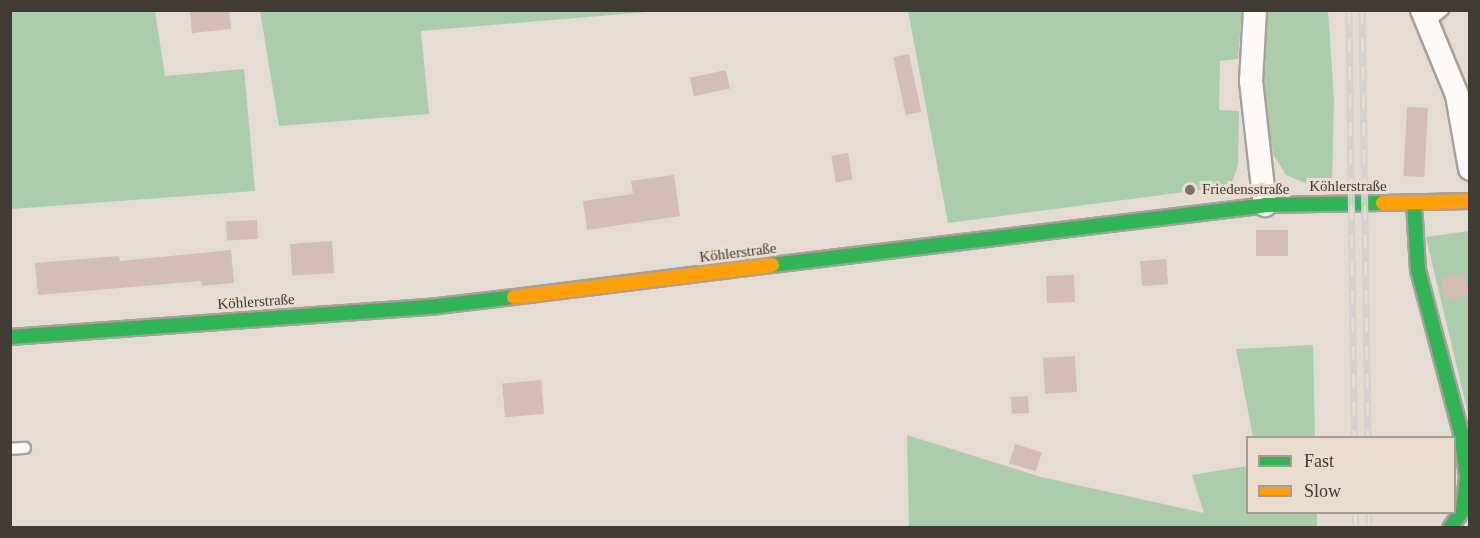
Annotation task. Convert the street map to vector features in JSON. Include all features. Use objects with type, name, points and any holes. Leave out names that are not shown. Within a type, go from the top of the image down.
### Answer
[{"type":"street","points":[[1255,10],[1251,81],[1265,205]]},
{"type":"street","points":[[1431,15],[1457,95],[1470,169]]},
{"type":"street","name":"Köhlerstraße","points":[[10,337],[438,306],[1265,205],[1470,201]]},
{"type":"street","points":[[1414,203],[1418,270],[1461,433],[1467,477],[1463,510],[1450,528]]},
{"type":"lane","points":[[10,449],[25,448]]},
{"type":"green space","points":[[11,10],[155,11],[165,76],[244,69],[255,191],[11,209]]},
{"type":"green space","points":[[260,10],[659,11],[421,31],[429,114],[279,126]]},
{"type":"green space","points":[[908,11],[1242,11],[1238,59],[1220,61],[1219,110],[1239,111],[1238,165],[1233,180],[1223,187],[948,223]]},
{"type":"green space","points":[[1267,11],[1328,11],[1334,99],[1332,185],[1308,184],[1286,175],[1273,154],[1263,92]]},
{"type":"green space","points":[[1469,231],[1469,418],[1426,237]]},
{"type":"green space","points":[[1313,345],[1315,436],[1253,436],[1236,349]]},
{"type":"green space","points":[[907,435],[1041,477],[1204,513],[1192,475],[1246,466],[1246,514],[1317,514],[1317,527],[909,527]]},
{"type":"building","points":[[190,10],[229,10],[231,29],[192,33]]},
{"type":"building","points":[[909,54],[921,112],[906,115],[893,57]]},
{"type":"building","points":[[726,70],[730,89],[694,96],[690,78]]},
{"type":"building","points":[[1407,107],[1428,108],[1424,177],[1403,176]]},
{"type":"building","points":[[848,153],[853,180],[836,183],[831,156]]},
{"type":"building","points":[[674,175],[680,216],[587,230],[583,201],[633,194],[631,181]]},
{"type":"building","points":[[257,220],[258,239],[227,241],[226,222]]},
{"type":"building","points":[[1256,230],[1288,230],[1288,256],[1256,256]]},
{"type":"building","points":[[332,241],[334,273],[292,276],[290,244]]},
{"type":"building","points":[[231,250],[234,283],[202,286],[201,281],[38,295],[35,263],[119,256],[120,261]]},
{"type":"building","points":[[1166,259],[1168,284],[1142,286],[1140,261]]},
{"type":"building","points":[[1463,272],[1469,294],[1446,300],[1440,278]]},
{"type":"building","points":[[1074,275],[1075,302],[1047,303],[1046,276]]},
{"type":"building","points":[[1075,356],[1077,392],[1045,394],[1043,358]]},
{"type":"building","points":[[541,380],[544,414],[505,417],[502,383]]},
{"type":"building","points":[[1028,396],[1029,413],[1012,414],[1011,397]]},
{"type":"building","points":[[1015,444],[1042,452],[1036,471],[1009,463]]},
{"type":"railway","points":[[1349,10],[1354,436]]},
{"type":"railway","points":[[1362,10],[1368,436]]},
{"type":"railway","points":[[1355,514],[1356,528]]},
{"type":"railway","points":[[1369,514],[1369,528]]},
{"type":"traffic: fast","points":[[772,265],[1265,205],[1383,203]]},
{"type":"traffic: fast","points":[[1414,203],[1418,270],[1461,433],[1467,477],[1463,510],[1450,528]]},
{"type":"traffic: fast","points":[[10,337],[438,306],[514,297]]},
{"type":"traffic: slow","points":[[1383,203],[1470,201]]},
{"type":"traffic: slow","points":[[514,297],[772,265]]},
{"type":"place","name":"Friedensstraße","points":[[1190,190]]}]
